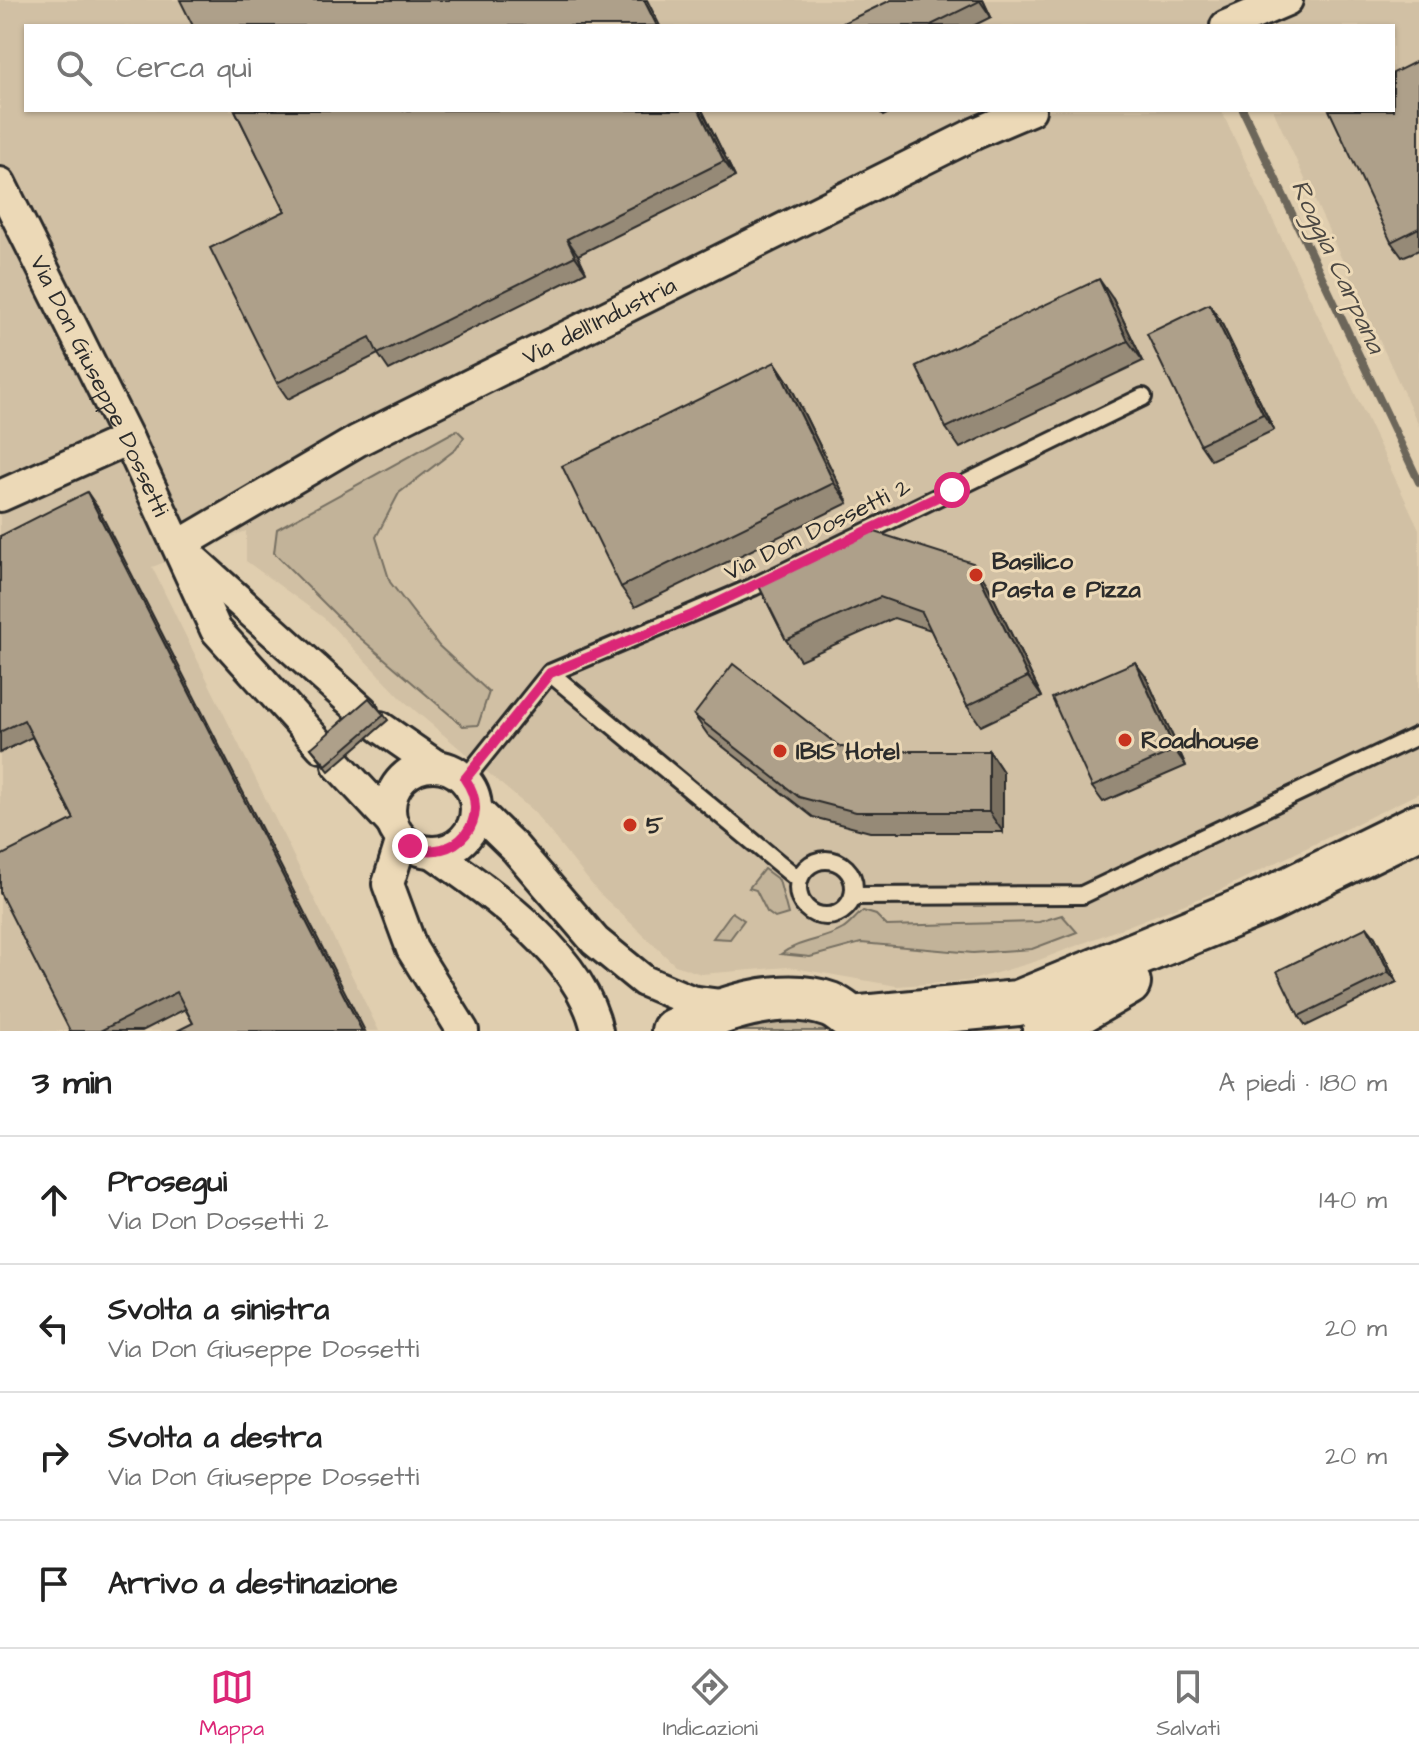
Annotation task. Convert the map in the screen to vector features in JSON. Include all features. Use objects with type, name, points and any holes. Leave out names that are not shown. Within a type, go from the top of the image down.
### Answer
[{"type":"main road","points":[[674,1031],[728,1006],[784,1000],[829,1005],[858,1025],[1018,1003],[1268,900],[1419,826]]},
{"type":"main road","points":[[1045,1031],[1268,900]]},
{"type":"street","points":[[1231,24],[1287,0]]},
{"type":"street","name":"Via dell’Industria","points":[[178,546],[357,441],[976,133],[1025,112]]},
{"type":"street","name":"Via Don Giuseppe Dossetti","points":[[0,183],[128,439],[216,630],[397,831],[421,850],[432,852],[486,890],[572,972],[593,1010],[597,1031]]},
{"type":"street","points":[[0,496],[128,439]]},
{"type":"street","name":"Via Don Giuseppe Dossetti","points":[[178,546],[371,719],[435,765],[446,767],[465,779]]},
{"type":"street","points":[[435,765],[420,768],[398,784],[390,810],[397,831],[388,884],[412,949],[463,1031]]},
{"type":"street","points":[[432,852],[458,844],[474,823],[476,810],[471,788],[465,779]]},
{"type":"street","points":[[476,810],[595,941],[644,981],[691,1001],[728,1006]]},
{"type":"lane","name":"Via Don Dossetti 2","points":[[465,779],[550,673],[715,605],[1143,397]]},
{"type":"lane","points":[[550,673],[799,880],[804,905],[819,915],[841,912],[853,896],[848,869],[834,861],[813,863],[799,880]]},
{"type":"lane","points":[[853,896],[1082,895],[1419,735]]},
{"type":"shaded area","points":[[0,0],[1419,0],[1419,426],[1274,112],[1395,112],[1395,24],[24,24],[24,112],[1222,112],[1419,529],[1419,793],[1216,892],[1034,962],[969,981],[897,986],[788,967],[701,974],[675,965],[598,892],[534,812],[404,701],[324,618],[246,561],[246,531],[152,567],[379,1031],[0,1031]]},
{"type":"shaded area","points":[[457,430],[464,437],[456,449],[399,493],[376,537],[390,582],[439,646],[489,692],[478,725],[463,726],[351,630],[274,553],[277,529]]},
{"type":"shaded area","points":[[764,869],[779,880],[788,914],[775,918],[767,912],[756,890],[749,888]]},
{"type":"shaded area","points":[[863,911],[876,915],[887,926],[1039,922],[1062,915],[1077,932],[1032,949],[973,953],[861,943],[810,957],[781,954],[843,929]]},
{"type":"shaded area","points":[[732,912],[744,920],[730,939],[713,938]]},
{"type":"shaded area","points":[[795,1020],[825,1025],[838,1031],[731,1031]]},
{"type":"building","points":[[180,0],[644,0],[656,24],[192,24]]},
{"type":"building","points":[[891,0],[980,0],[933,24],[841,24]]},
{"type":"building","points":[[1419,60],[1419,228],[1391,242],[1330,112],[1395,112],[1395,72]]},
{"type":"building","points":[[236,112],[700,112],[724,161],[567,239],[575,256],[378,354],[370,337],[277,383],[210,248],[285,211]]},
{"type":"building","points":[[1099,279],[1128,341],[946,428],[916,366]]},
{"type":"building","points":[[1209,304],[1263,414],[1200,444],[1147,334]]},
{"type":"building","points":[[775,362],[834,483],[621,587],[562,466]]},
{"type":"building","points":[[87,492],[362,1031],[177,1031],[193,1023],[177,992],[100,1031],[70,1031],[0,893],[0,856],[74,819],[24,720],[0,732],[0,536]]},
{"type":"building","points":[[872,531],[973,563],[1028,677],[967,706],[922,612],[880,597],[786,640],[758,584]]},
{"type":"building","name":"Roadhouse","points":[[1135,662],[1175,750],[1092,787],[1052,698]]},
{"type":"building","name":"IBIS Hotel","points":[[733,664],[839,746],[856,751],[989,751],[989,812],[856,812],[799,797],[694,715]]},
{"type":"building","points":[[369,698],[384,715],[326,765],[311,748]]},
{"type":"building","points":[[1367,927],[1389,972],[1299,1016],[1277,971]]},
{"type":"waterway","name":"Roggia Carpana","points":[[1244,112],[1419,482]]},
{"type":"place","name":"Basilico Pasta e Pizza","points":[[976,575]]},
{"type":"place","name":"Roadhouse","points":[[1125,740]]},
{"type":"place","name":"IBIS Hotel","points":[[780,751]]},
{"type":"place","name":"5","points":[[630,825]]},
{"type":"route","points":[[410,846],[432,852],[445,850],[467,835],[474,823],[476,810],[475,799],[465,779],[550,673],[690,616],[952,490]]}]
